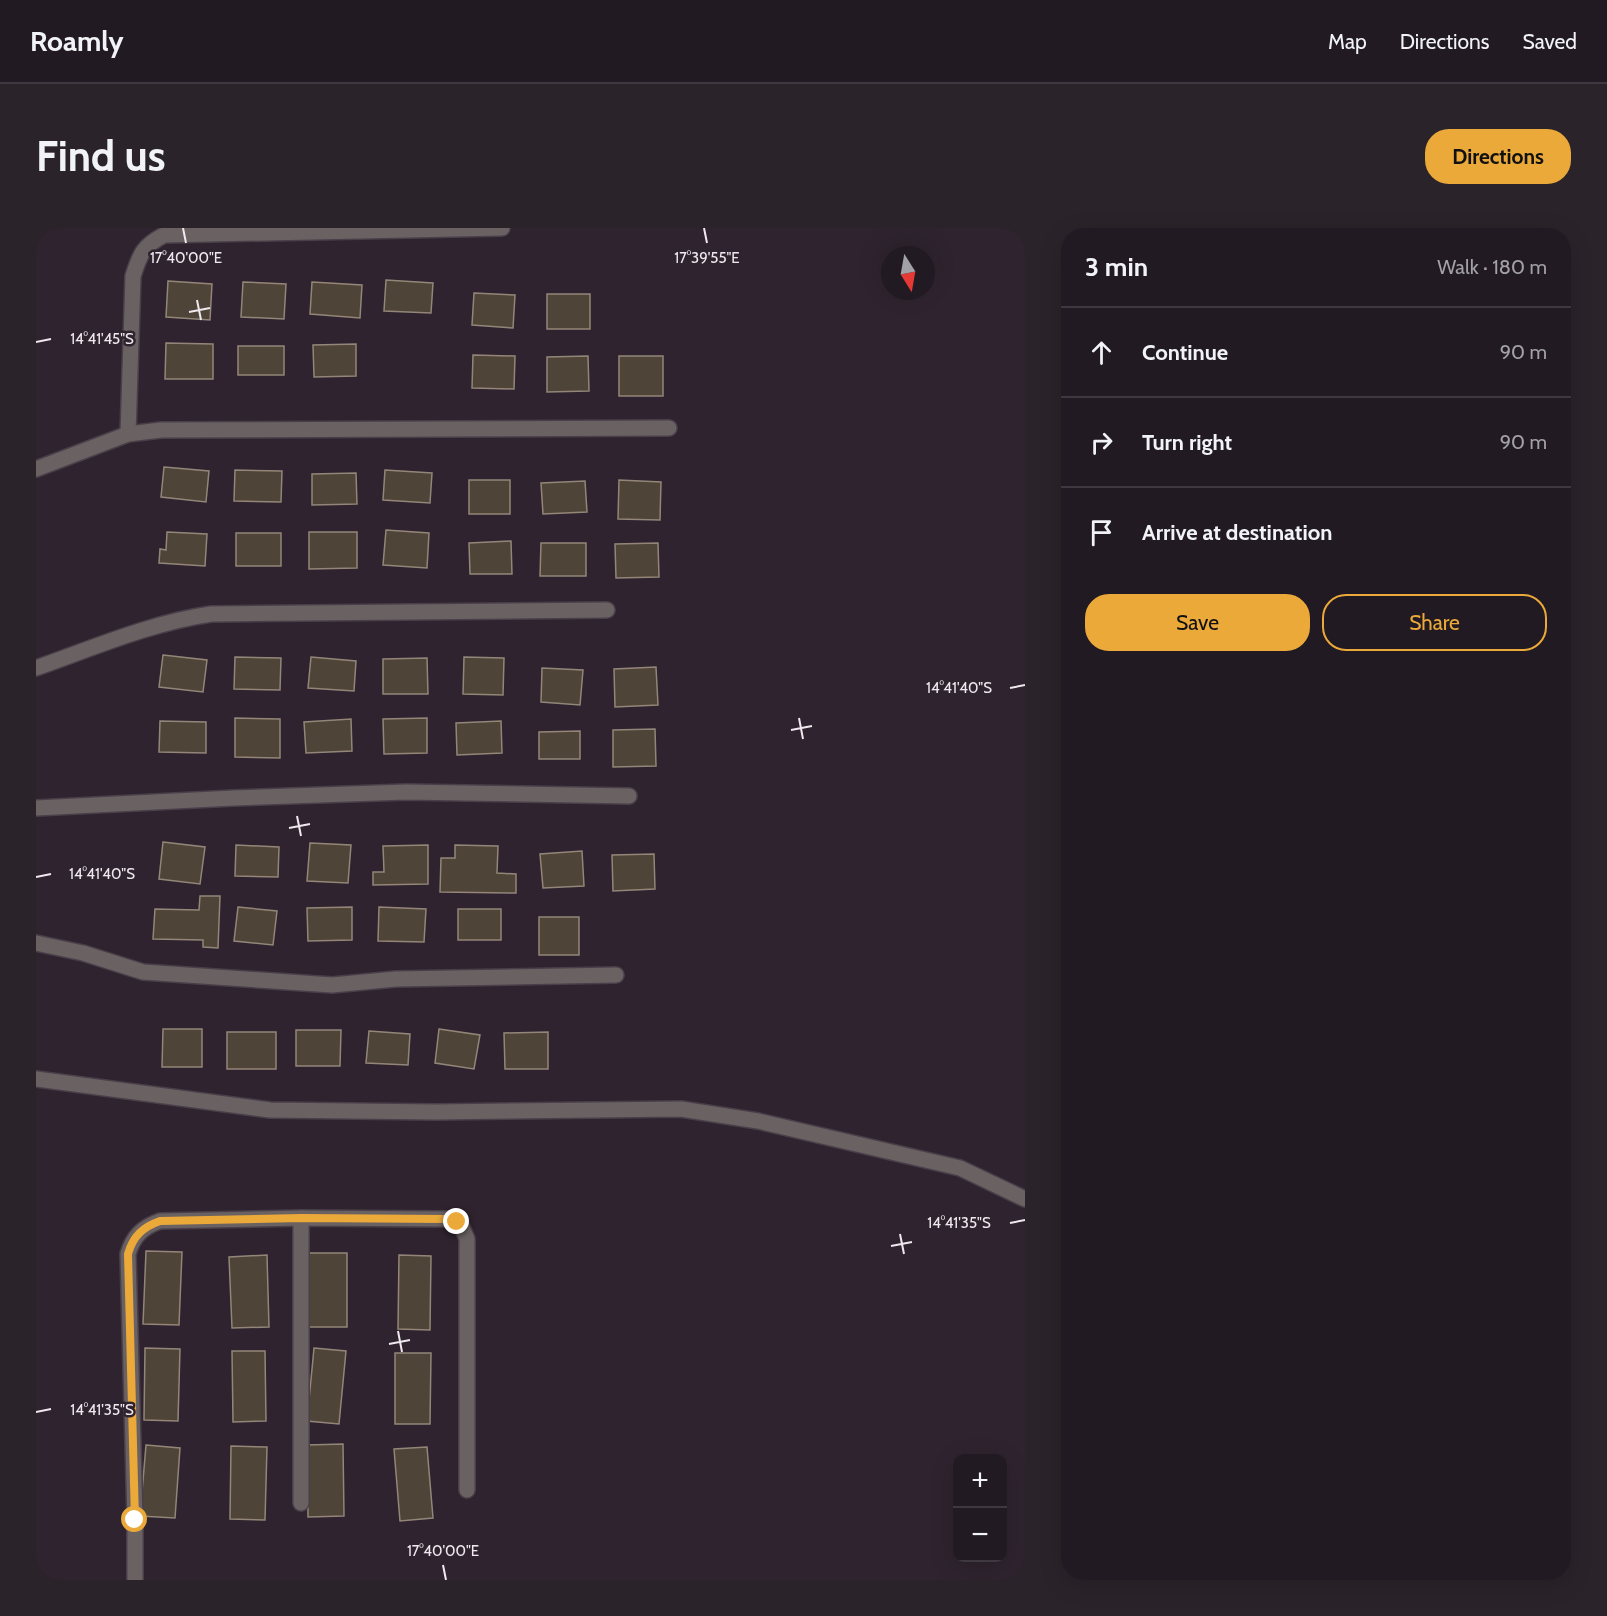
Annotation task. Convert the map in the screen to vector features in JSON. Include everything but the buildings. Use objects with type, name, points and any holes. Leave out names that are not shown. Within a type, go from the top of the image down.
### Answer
[{"type":"street","points":[[128,434],[132,276],[139,255],[150,235],[502,228]]},
{"type":"street","points":[[36,469],[128,434],[172,430],[669,428]]},
{"type":"street","points":[[36,668],[157,626],[180,619],[211,614],[607,610]]},
{"type":"street","points":[[36,808],[406,792],[629,796]]},
{"type":"street","points":[[36,943],[83,952],[143,972],[332,985],[396,980],[616,975]]},
{"type":"street","points":[[36,1079],[270,1110],[436,1112],[681,1109],[758,1121],[960,1168],[1025,1199]]},
{"type":"street","points":[[301,1218],[301,1503]]},
{"type":"street","points":[[135,1580],[128,1254],[130,1245],[139,1232],[146,1226],[160,1221],[301,1218],[448,1219],[457,1222],[463,1228],[467,1239],[467,1490]]},
{"type":"route","points":[[135,1520],[128,1254],[130,1245],[139,1232],[146,1226],[160,1221],[301,1218],[448,1219],[457,1222]]}]
